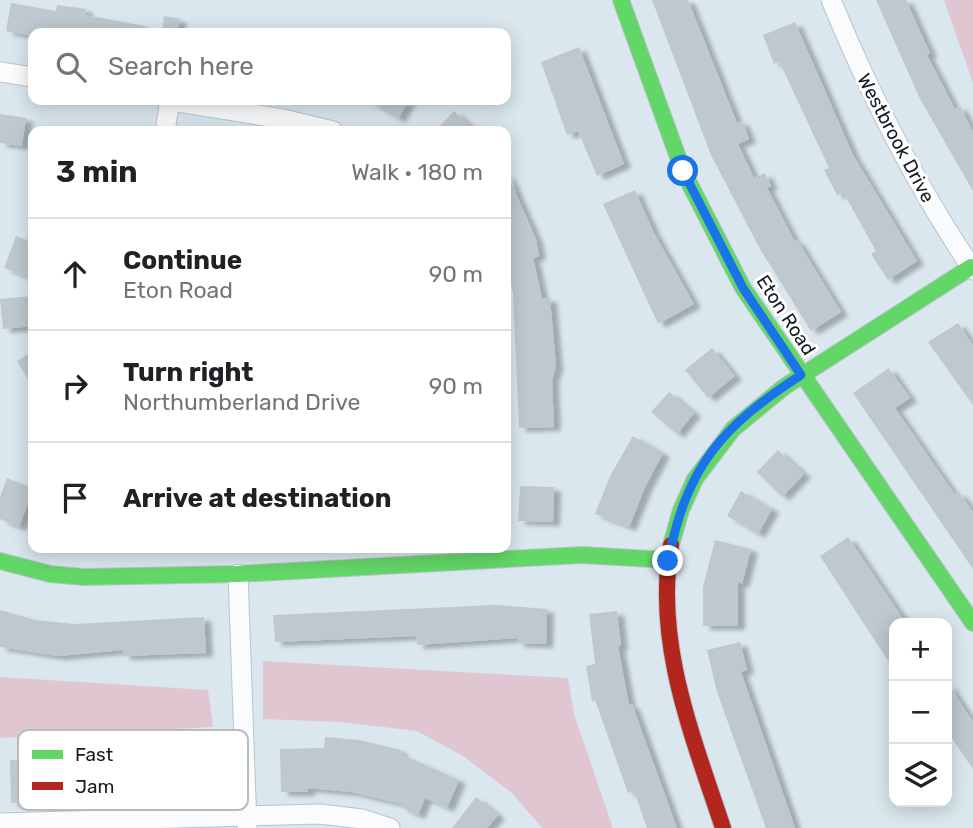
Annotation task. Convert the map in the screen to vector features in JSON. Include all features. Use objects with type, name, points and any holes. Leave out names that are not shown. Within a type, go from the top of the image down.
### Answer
[{"type":"street","name":"Eton Road","points":[[621,0],[683,171],[743,288],[973,623]]},
{"type":"street","name":"Westbrook Drive","points":[[831,0],[866,86],[900,152],[972,269]]},
{"type":"street","points":[[0,72],[28,76]]},
{"type":"street","points":[[165,126],[168,105]]},
{"type":"street","points":[[199,105],[313,126]]},
{"type":"street","points":[[723,828],[692,735],[669,639],[666,584],[668,561],[684,497],[711,451],[763,402],[801,375],[972,269]]},
{"type":"street","points":[[0,561],[50,573],[84,577],[238,574],[483,555],[582,555],[668,561]]},
{"type":"street","points":[[238,574],[244,730]]},
{"type":"street","points":[[0,823],[21,825],[247,821],[320,814],[362,819],[390,828]]},
{"type":"shaded area","points":[[944,0],[973,0],[973,83]]},
{"type":"shaded area","points":[[263,661],[568,678],[574,714],[613,828],[542,828],[512,793],[463,756],[417,731],[340,722],[263,719]]},
{"type":"shaded area","points":[[0,677],[208,690],[213,727],[155,730],[18,730],[18,737],[0,738]]},
{"type":"building","points":[[652,0],[688,0],[737,123],[742,121],[749,139],[738,144],[754,178],[765,173],[771,186],[767,188],[795,242],[797,240],[841,312],[811,331],[760,249],[711,155]]},
{"type":"building","points":[[876,0],[906,0],[930,53],[927,55],[955,109],[960,106],[973,132],[973,191],[920,99]]},
{"type":"building","points":[[11,3],[56,11],[57,5],[86,9],[85,15],[145,26],[28,28],[28,35],[6,31]]},
{"type":"building","points":[[164,16],[180,19],[178,28],[163,28]]},
{"type":"building","points":[[795,22],[853,155],[917,261],[888,280],[871,254],[876,251],[843,192],[837,195],[824,170],[829,168],[779,61],[774,64],[763,35]]},
{"type":"building","points":[[579,47],[624,164],[597,176],[578,131],[567,135],[541,62]]},
{"type":"building","points":[[375,105],[406,105],[398,119]]},
{"type":"building","points":[[454,111],[470,126],[440,126]]},
{"type":"building","points":[[0,114],[26,118],[22,146],[0,143]]},
{"type":"building","points":[[511,182],[536,239],[539,256],[533,258],[542,298],[550,298],[556,366],[552,380],[554,427],[519,428]]},
{"type":"building","points":[[635,190],[654,233],[694,304],[658,324],[603,204]]},
{"type":"building","points":[[16,236],[28,241],[28,277],[4,268]]},
{"type":"building","points":[[28,296],[28,326],[3,329],[0,299]]},
{"type":"building","points":[[958,323],[973,345],[973,405],[928,342]]},
{"type":"building","points":[[712,348],[735,376],[708,398],[685,370]]},
{"type":"building","points":[[28,354],[28,380],[17,361]]},
{"type":"building","points":[[889,368],[910,398],[895,408],[955,495],[959,492],[973,512],[973,569],[853,393]]},
{"type":"building","points":[[669,392],[694,413],[677,434],[651,412]]},
{"type":"building","points":[[633,436],[663,453],[645,487],[629,527],[595,514],[610,476]]},
{"type":"building","points":[[778,450],[804,474],[782,497],[757,472]]},
{"type":"building","points":[[7,478],[28,487],[28,503],[19,527],[0,519],[0,497]]},
{"type":"building","points":[[520,486],[554,487],[553,522],[518,521]]},
{"type":"building","points":[[741,491],[772,509],[758,534],[727,516]]},
{"type":"building","points":[[848,537],[903,618],[889,618],[889,662],[820,556]]},
{"type":"building","points":[[715,540],[751,549],[742,584],[738,582],[738,626],[703,626],[703,587]]},
{"type":"building","points":[[496,605],[547,609],[546,644],[517,643],[517,638],[417,645],[416,636],[275,642],[273,615]]},
{"type":"building","points":[[0,610],[35,620],[74,624],[204,617],[206,653],[123,656],[123,650],[58,656],[0,647]]},
{"type":"building","points":[[617,611],[621,646],[618,646],[629,705],[632,704],[677,828],[647,828],[634,791],[628,793],[595,700],[592,701],[586,666],[595,664],[589,614]]},
{"type":"building","points":[[740,642],[747,670],[741,672],[795,828],[766,828],[717,692],[707,650]]},
{"type":"building","points":[[952,690],[973,722],[973,769],[952,738]]},
{"type":"building","points":[[325,737],[359,740],[401,750],[400,754],[459,780],[447,808],[425,798],[418,815],[401,807],[402,804],[352,792],[308,788],[308,792],[281,792],[280,749],[324,748]]},
{"type":"building","points":[[10,760],[18,760],[18,803],[11,803]]},
{"type":"building","points":[[476,797],[498,815],[487,828],[452,828]]},
{"type":"traffic: fast","points":[[621,0],[683,171],[743,288],[973,623]]},
{"type":"traffic: fast","points":[[671,545],[681,510],[695,479],[733,429],[784,387],[971,267]]},
{"type":"traffic: fast","points":[[0,561],[50,574],[84,577],[238,574],[582,555],[668,560]]},
{"type":"traffic: jam","points":[[671,545],[667,582],[672,654],[689,724],[723,828]]},
{"type":"route","points":[[668,561],[676,519],[684,497],[711,451],[772,394],[801,375],[743,288],[683,171]]}]
